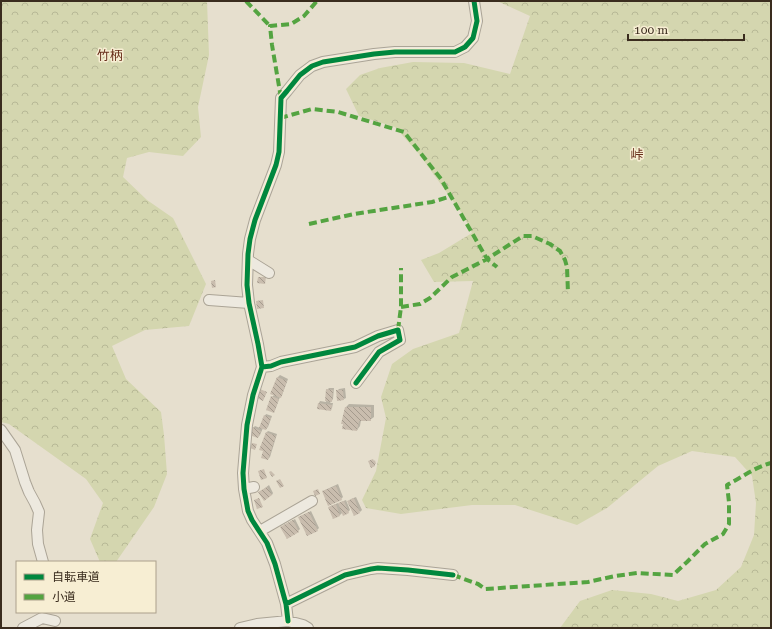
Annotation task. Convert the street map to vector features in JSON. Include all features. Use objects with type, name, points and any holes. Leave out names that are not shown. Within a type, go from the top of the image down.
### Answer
[{"type":"street","points":[[288,621],[286,604],[275,564],[267,543],[252,520],[248,510],[249,488],[242,473],[247,425],[253,395],[262,367],[246,285],[250,239],[255,220],[276,165],[279,152],[281,98],[300,75],[312,66],[323,62],[395,52],[454,52],[465,47],[473,38],[477,21],[474,1]]},
{"type":"street","points":[[248,260],[269,273]]},
{"type":"street","points":[[209,300],[249,303]]},
{"type":"street","points":[[262,367],[355,347],[378,336],[398,330],[400,340],[379,352],[356,383]]},
{"type":"street","points":[[1,430],[15,450],[25,482],[39,512],[37,530],[38,544],[43,561]]},
{"type":"street","points":[[260,531],[312,501]]},
{"type":"street","points":[[286,604],[345,575],[371,569],[408,570],[453,575]]},
{"type":"street","points":[[23,628],[42,618],[55,620]]},
{"type":"street","points":[[240,628],[257,624],[288,621],[308,628]]},
{"type":"green space","points":[[1,1],[207,1],[209,55],[198,107],[201,137],[183,156],[149,152],[127,158],[123,177],[147,200],[173,218],[206,284],[189,326],[145,330],[112,346],[126,379],[161,412],[167,474],[154,507],[117,561],[100,561],[90,539],[103,503],[86,479],[9,424],[1,422]]},
{"type":"green space","points":[[497,1],[771,1],[771,628],[560,628],[580,601],[612,590],[651,594],[678,601],[716,590],[741,567],[754,535],[756,503],[752,476],[735,457],[692,451],[658,466],[607,508],[577,525],[515,505],[472,505],[401,514],[366,508],[362,500],[376,471],[386,418],[381,397],[392,364],[413,349],[459,333],[473,281],[434,282],[421,260],[439,253],[472,233],[463,215],[419,154],[395,127],[359,116],[346,89],[360,75],[380,68],[413,62],[464,63],[510,74],[530,16]]},
{"type":"building","points":[[258,277],[266,277],[265,284],[257,283]]},
{"type":"building","points":[[215,280],[216,287],[212,288],[211,281]]},
{"type":"building","points":[[263,300],[264,308],[257,309],[256,301]]},
{"type":"building","points":[[277,377],[287,381],[281,398],[270,394]]},
{"type":"building","points":[[260,389],[267,392],[263,401],[257,398]]},
{"type":"building","points":[[326,389],[333,390],[332,402],[325,401]]},
{"type":"building","points":[[336,390],[343,390],[344,400],[337,401]]},
{"type":"building","points":[[271,396],[279,399],[274,413],[266,410]]},
{"type":"building","points":[[318,403],[332,405],[331,411],[317,409]]},
{"type":"building","points":[[345,407],[371,407],[371,421],[359,421],[357,431],[342,429],[343,424],[341,424]]},
{"type":"building","points":[[264,415],[271,418],[266,430],[259,428]]},
{"type":"building","points":[[252,427],[261,431],[258,438],[249,435]]},
{"type":"building","points":[[266,432],[276,436],[268,460],[261,458],[263,451],[259,450]]},
{"type":"building","points":[[252,443],[257,444],[255,450],[250,448]]},
{"type":"building","points":[[373,459],[374,461],[375,460],[376,464],[371,468],[368,461]]},
{"type":"building","points":[[264,469],[267,478],[261,480],[258,471]]},
{"type":"building","points":[[271,471],[275,475],[272,477],[269,472]]},
{"type":"building","points":[[280,479],[284,486],[280,488],[276,481]]},
{"type":"building","points":[[336,486],[342,500],[328,506],[322,491]]},
{"type":"building","points":[[267,487],[272,495],[264,501],[258,492]]},
{"type":"building","points":[[318,489],[320,494],[315,496],[313,491]]},
{"type":"building","points":[[259,498],[263,507],[257,509],[254,500]]},
{"type":"building","points":[[354,498],[360,513],[354,516],[347,501]]},
{"type":"building","points":[[344,501],[349,513],[343,516],[338,503]]},
{"type":"building","points":[[336,504],[340,516],[333,519],[328,507]]},
{"type":"building","points":[[309,512],[318,531],[307,536],[298,517]]},
{"type":"building","points":[[293,520],[299,532],[287,539],[280,527]]},
{"type":"marked path","points":[[246,1],[270,26]]},
{"type":"marked path","points":[[281,98],[270,26],[291,24],[304,16],[317,1]]},
{"type":"marked path","points":[[280,118],[312,109],[338,112],[404,132],[441,179],[487,259],[497,267]]},
{"type":"marked path","points":[[309,224],[354,214],[432,202],[452,196]]},
{"type":"marked path","points":[[401,307],[420,304],[430,298],[452,277],[487,259],[523,236],[532,236],[550,244],[560,251],[567,267],[568,293]]},
{"type":"marked path","points":[[398,330],[401,307],[401,268]]},
{"type":"marked path","points":[[453,575],[478,584],[485,589],[588,582],[637,573],[673,575],[705,544],[723,534],[729,524],[727,485],[754,470],[771,463]]},
{"type":"cycle path","points":[[288,621],[286,604],[275,564],[267,543],[248,511],[243,473],[247,425],[253,395],[262,367],[249,303],[247,285],[248,254],[255,220],[276,165],[279,152],[281,98],[300,75],[312,66],[323,62],[395,52],[455,52],[465,47],[473,38],[477,21],[474,1]]},
{"type":"cycle path","points":[[262,367],[355,347],[378,336],[398,330],[400,340],[379,352],[356,383]]},
{"type":"cycle path","points":[[286,604],[345,575],[371,569],[408,570],[453,575]]},
{"type":"district","name":"竹柄","points":[[110,55]]},
{"type":"district","name":"峠","points":[[637,154]]}]
